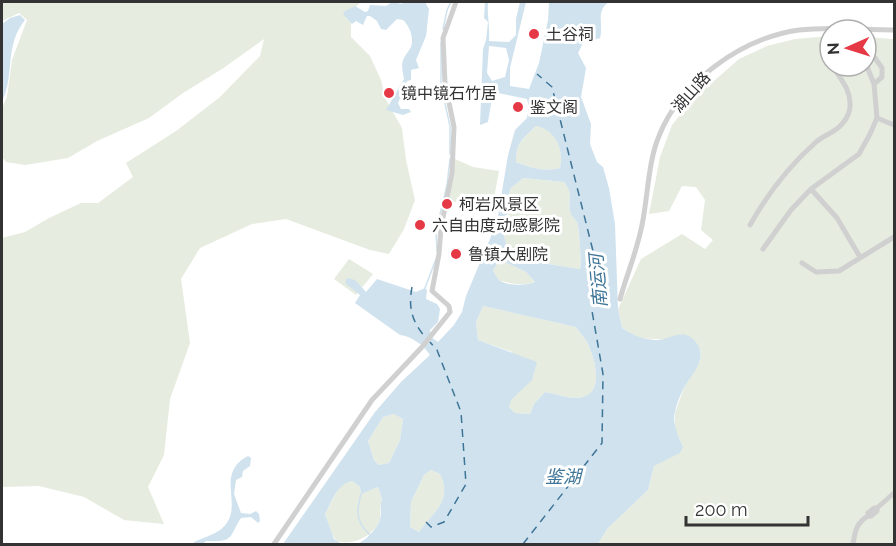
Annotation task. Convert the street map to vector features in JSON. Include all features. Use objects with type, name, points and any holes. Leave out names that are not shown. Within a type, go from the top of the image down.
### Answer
[{"type":"street","points":[[274,544],[372,400],[422,347],[450,312],[449,306],[432,291],[441,227],[452,173],[454,127],[445,83],[442,38],[456,2]]},
{"type":"street","name":"湖山路","points":[[620,299],[642,226],[654,152],[659,135],[675,108],[688,91],[714,67],[742,50],[771,36],[802,29],[818,29]]},
{"type":"street","name":"湖山路","points":[[878,30],[894,30]]},
{"type":"street","points":[[874,84],[882,77],[882,68],[878,62]]},
{"type":"street","points":[[750,225],[761,206],[785,175],[816,141],[842,126],[848,116],[850,103],[847,88],[841,78]]},
{"type":"street","points":[[763,249],[791,210],[810,189],[859,154],[877,118],[872,78]]},
{"type":"street","points":[[877,118],[894,125]]},
{"type":"street","points":[[810,189],[837,218],[860,257]]},
{"type":"street","points":[[802,263],[816,272],[839,271],[894,237]]},
{"type":"street","points":[[853,544],[861,520],[894,493]]},
{"type":"shaded area","points":[[2,2],[361,2],[351,11],[351,37],[370,56],[381,80],[386,100],[402,128],[415,200],[404,229],[389,254],[370,250],[286,219],[252,224],[200,248],[181,279],[190,343],[170,399],[164,455],[148,487],[164,524],[124,520],[84,497],[39,486],[2,487],[2,238],[25,232],[81,203],[98,203],[133,177],[126,163],[176,131],[220,97],[260,56],[264,39],[149,118],[97,141],[68,158],[25,165],[6,162],[2,157],[2,108],[7,97],[12,60],[27,20],[19,13],[2,21]]},
{"type":"shaded area","points":[[818,37],[818,78],[878,78],[878,38],[894,39],[894,544],[598,544],[607,529],[648,490],[654,466],[683,447],[675,429],[675,413],[684,388],[700,361],[701,352],[695,341],[637,338],[622,328],[618,309],[641,259],[682,234],[705,249],[713,240],[701,230],[705,200],[696,187],[682,186],[669,211],[649,214],[660,157],[672,125],[692,100],[739,59],[767,46],[795,39]]},
{"type":"shaded area","points":[[536,126],[549,132],[557,141],[561,154],[560,168],[538,169],[516,162],[519,146]]},
{"type":"shaded area","points":[[455,159],[473,167],[499,171],[492,209],[475,206],[473,196],[461,193],[460,199],[457,198],[456,202],[451,201],[449,197]]},
{"type":"shaded area","points":[[523,178],[564,182],[570,195],[571,215],[578,225],[580,269],[528,261],[516,256],[507,247],[504,236],[510,189]]},
{"type":"shaded area","points":[[349,259],[373,274],[356,295],[334,279]]},
{"type":"shaded area","points":[[505,262],[526,272],[535,282],[517,284],[498,280],[493,271],[497,264]]},
{"type":"shaded area","points":[[483,306],[576,327],[587,342],[595,364],[594,388],[583,397],[574,398],[545,392],[534,404],[530,414],[515,413],[509,407],[512,352],[478,340],[476,322]]},
{"type":"shaded area","points":[[394,414],[403,419],[400,440],[389,463],[379,465],[374,460],[368,441],[383,417]]},
{"type":"shaded area","points":[[431,470],[440,474],[443,483],[443,499],[419,532],[410,527],[411,502],[424,475]]},
{"type":"shaded area","points":[[347,481],[354,481],[360,487],[361,494],[378,487],[382,499],[379,522],[372,532],[361,539],[343,542],[337,541],[331,532],[325,514],[339,488]]},
{"type":"water","points":[[392,2],[402,4],[403,2],[427,2],[429,9],[426,36],[416,60],[419,68],[411,70],[411,80],[407,81],[398,103],[401,109],[409,109],[411,112],[403,115],[386,110],[404,79],[402,62],[412,43],[408,26],[403,20],[397,19],[386,30],[381,29],[377,21],[370,16],[367,16],[363,25],[356,21],[352,24],[343,14],[355,6],[365,12],[368,11],[370,5],[386,6]]},
{"type":"water","name":"鉴湖","points":[[485,2],[488,2],[489,41],[509,42],[516,35],[516,19],[520,2],[526,2],[510,68],[510,86],[529,89],[539,63],[548,20],[549,2],[609,2],[601,14],[600,38],[583,43],[578,53],[586,68],[581,97],[591,124],[590,144],[597,162],[603,167],[609,188],[615,224],[618,309],[622,328],[638,337],[651,340],[686,335],[695,341],[701,353],[699,364],[682,392],[674,416],[676,430],[683,447],[680,453],[654,466],[648,490],[607,529],[598,544],[358,544],[370,535],[379,522],[382,499],[378,487],[361,494],[360,487],[353,481],[339,489],[325,514],[334,539],[342,544],[283,544],[375,412],[401,382],[430,355],[417,342],[400,335],[355,303],[360,295],[345,283],[347,278],[355,280],[366,292],[377,279],[416,292],[425,288],[427,290],[426,299],[437,304],[440,309],[438,322],[430,330],[431,337],[438,342],[454,325],[462,312],[466,296],[497,222],[508,155],[515,130],[527,118],[529,107],[527,99],[493,92],[488,122],[480,125],[483,49],[488,22],[484,18]],"holes":[[[489,46],[506,48],[509,60],[505,77],[492,81],[487,73]],[[536,126],[549,132],[557,142],[561,154],[560,168],[538,169],[516,162],[521,141]],[[523,178],[564,182],[570,195],[571,214],[578,225],[580,269],[528,261],[516,256],[507,247],[504,236],[510,189]],[[505,262],[526,272],[535,282],[522,285],[502,282],[498,280],[493,271],[497,264]],[[483,306],[576,327],[587,342],[595,364],[594,388],[590,393],[578,398],[545,392],[534,404],[530,414],[515,413],[509,407],[511,400],[532,380],[537,362],[478,340],[476,322]],[[394,414],[403,419],[400,440],[389,463],[379,465],[374,460],[368,441],[383,417]],[[431,470],[440,474],[443,483],[443,499],[419,532],[410,527],[411,502],[424,475]]]},
{"type":"water","points":[[20,15],[25,20],[14,40],[8,82],[2,101],[2,24]]},
{"type":"water","points":[[248,456],[251,458],[250,466],[243,471],[242,477],[236,480],[234,494],[241,513],[250,514],[256,511],[260,521],[258,523],[251,517],[241,518],[232,534],[226,539],[194,544],[220,530],[228,522],[232,502],[232,473]]},
{"type":"waterway","points":[[443,29],[451,2]]},
{"type":"waterway","points":[[441,43],[441,86],[450,126],[450,154]]},
{"type":"waterway","points":[[437,251],[436,231],[447,185],[450,159]]},
{"type":"waterway","points":[[425,288],[436,259]]},
{"type":"waterway","points":[[361,494],[358,516],[362,526],[370,535]]},
{"type":"ferry route","points":[[523,544],[602,443],[603,374],[592,311],[593,251],[552,87],[537,74]]},
{"type":"ferry route","points":[[412,287],[412,314],[426,338]]},
{"type":"ferry route","points":[[426,522],[431,527],[444,522],[466,484],[461,412],[437,350],[430,342]]},
{"type":"place","name":"土谷祠","points":[[534,34]]},
{"type":"place","name":"镜中镜石竹居","points":[[389,93]]},
{"type":"place","name":"鉴文阁","points":[[518,107]]},
{"type":"place","name":"柯岩风景区","points":[[447,204]]},
{"type":"place","name":"六自由度动感影院","points":[[420,225]]},
{"type":"place","name":"鲁镇大剧院","points":[[456,254]]},
{"type":"water label","name":"南运河","points":[[598,281]]}]
